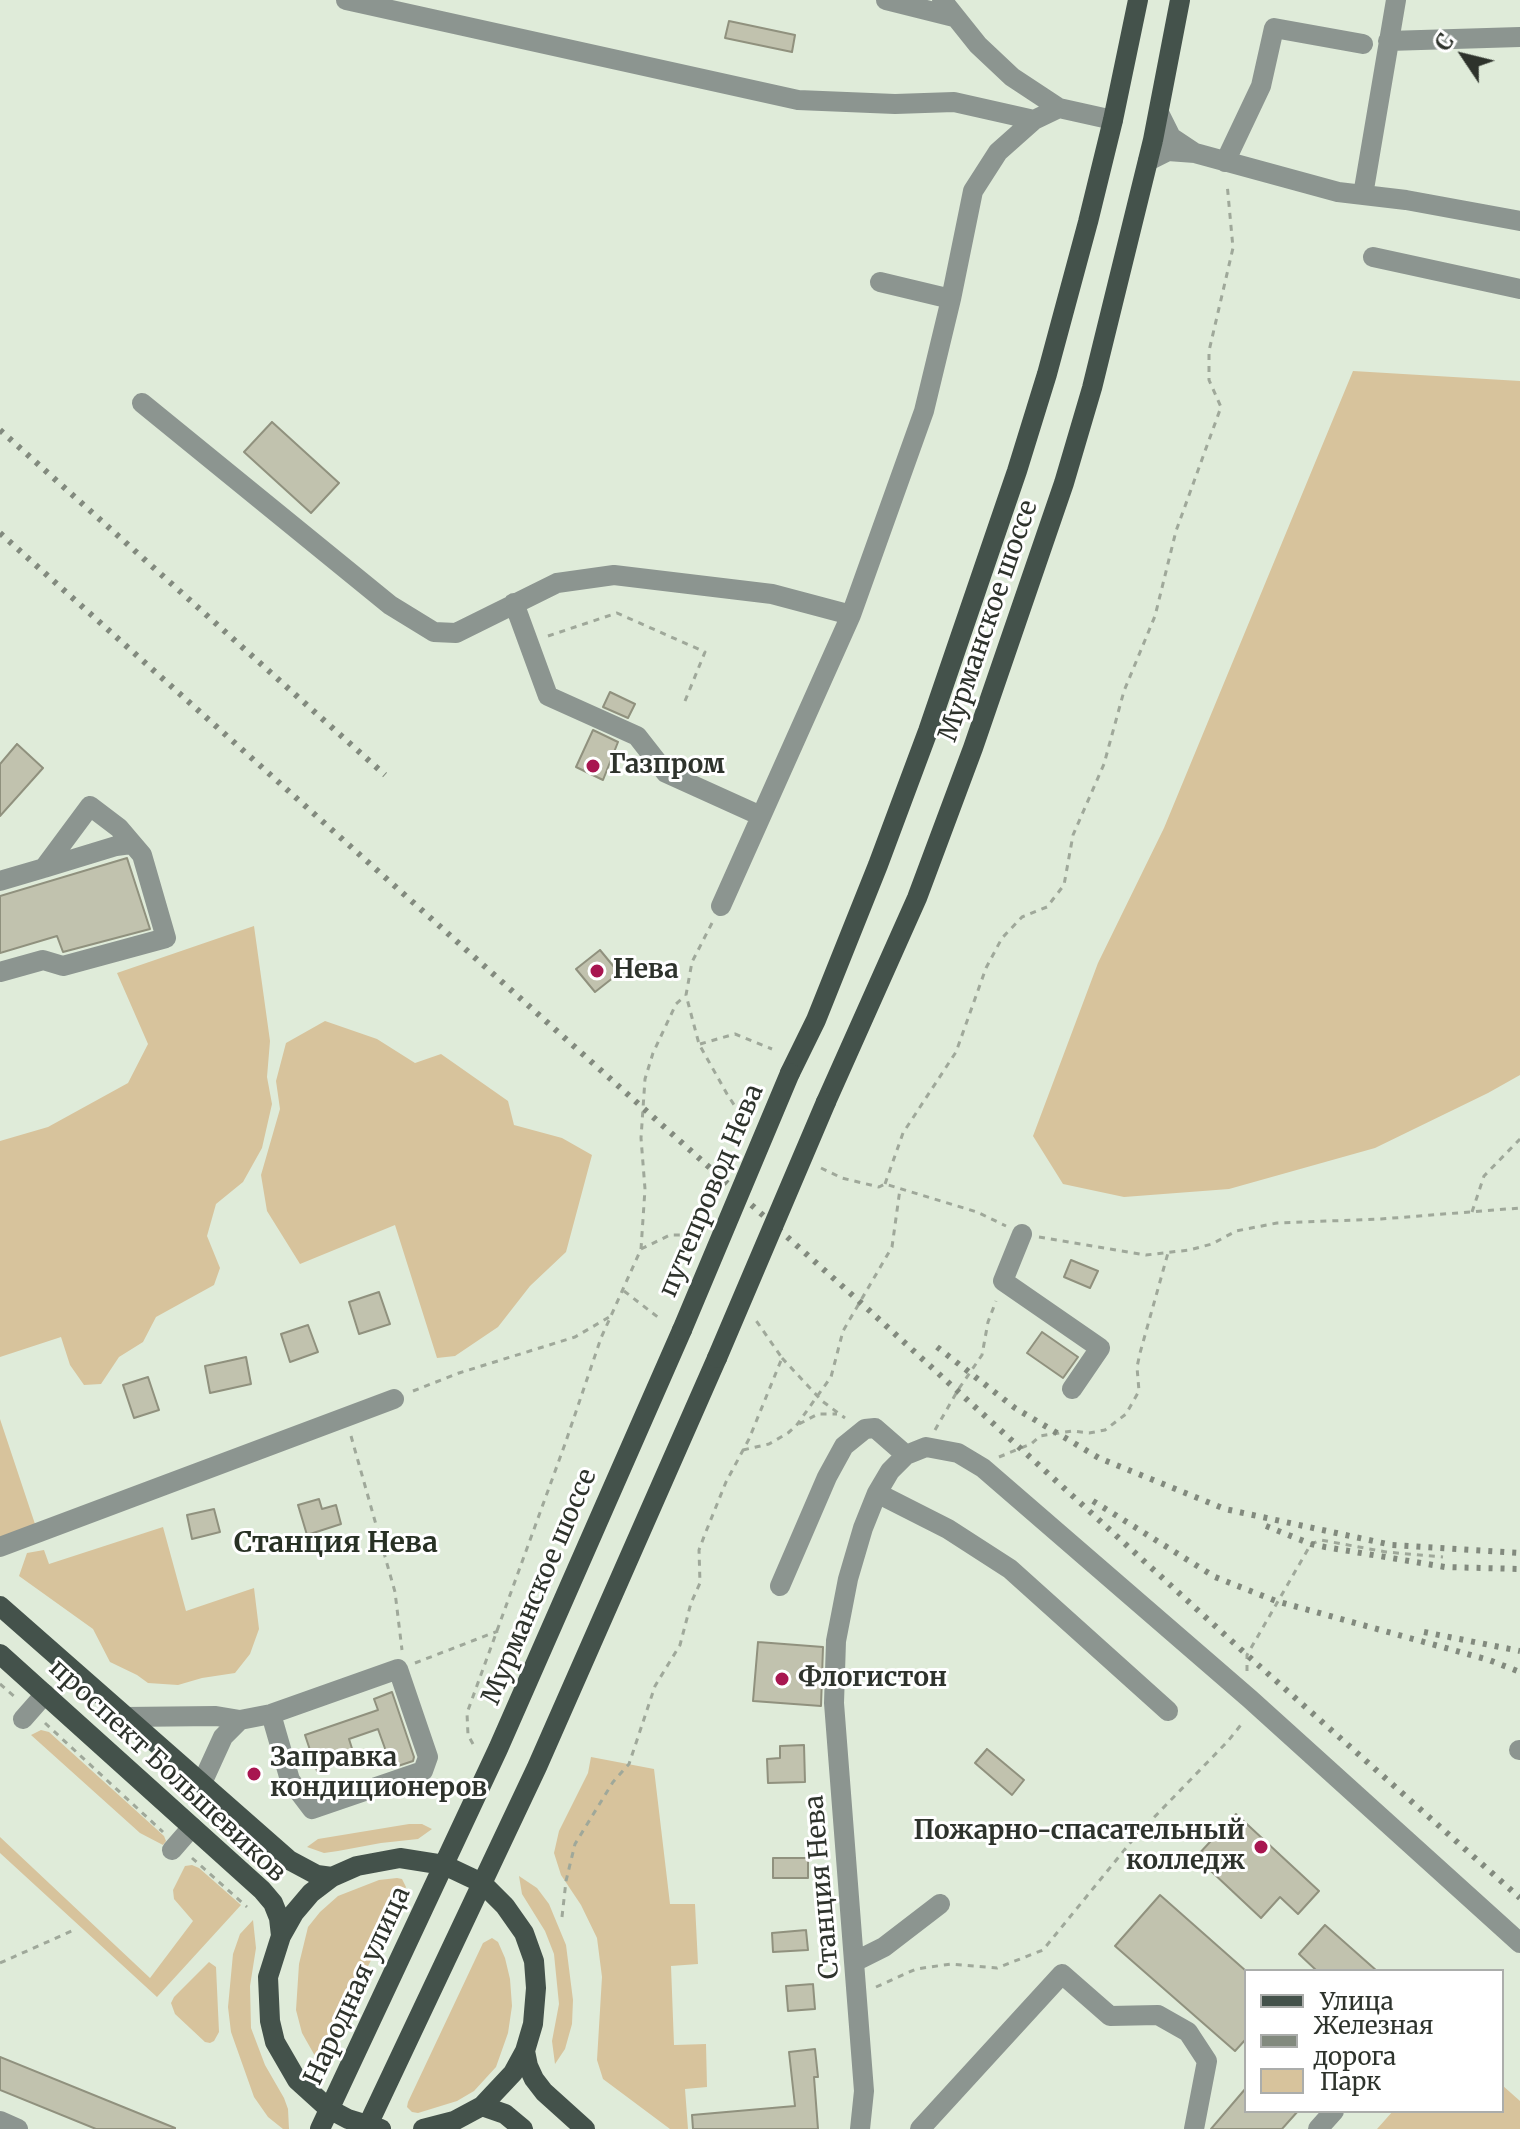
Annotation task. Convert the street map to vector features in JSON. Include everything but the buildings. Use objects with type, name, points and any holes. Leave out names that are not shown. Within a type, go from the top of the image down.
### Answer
[{"type":"main road","name":"Мурманское шоссе","points":[[790,1073],[816,1020],[878,865],[978,588],[1047,374],[1113,120],[1138,0]]},
{"type":"main road","name":"Мурманское шоссе","points":[[482,1883],[537,1767],[917,898],[1029,590],[1092,388],[1153,140],[1180,0]]},
{"type":"main road","name":"путепровод Нева","points":[[682,1330],[790,1073]]},
{"type":"main road","name":"Мурманское шоссе","points":[[444,1865],[682,1330]]},
{"type":"main road","name":"проспект Большевиков","points":[[0,1606],[302,1869],[332,1877]]},
{"type":"main road","name":"проспект Большевиков","points":[[0,1654],[273,1903],[281,1936]]},
{"type":"main road","name":"проспект Большевиков","points":[[371,2128],[329,2109],[297,2080],[275,2042],[270,2021],[268,1977],[281,1936],[294,1913],[311,1893],[332,1877],[379,1861],[422,1860],[444,1865],[482,1883],[505,1906],[524,1933],[534,1961],[535,2000],[533,2024],[525,2051],[513,2073],[482,2106],[454,2121],[423,2129]]},
{"type":"main road","name":"Народная улица","points":[[320,2129],[444,1865]]},
{"type":"main road","points":[[371,2128],[482,1883]]},
{"type":"main road","points":[[525,2051],[534,2079],[585,2129]]},
{"type":"main road","points":[[482,2106],[505,2114],[523,2129]]},
{"type":"street","points":[[346,0],[798,100],[895,104],[954,102],[1034,120]]},
{"type":"street","points":[[886,0],[948,8],[978,45],[1012,77],[1059,108],[1113,120]]},
{"type":"street","points":[[1363,195],[1396,0]]},
{"type":"street","points":[[1225,162],[1261,86],[1274,28],[1363,44]]},
{"type":"street","points":[[1388,41],[1520,37]]},
{"type":"street","points":[[721,906],[851,615],[924,411],[973,191],[998,152],[1034,120],[1059,108]]},
{"type":"street","points":[[1159,113],[1171,137],[1195,153]]},
{"type":"street","points":[[1148,161],[1168,151],[1195,153],[1298,183],[1520,221]]},
{"type":"street","points":[[1373,257],[1520,289]]},
{"type":"street","points":[[880,282],[951,299]]},
{"type":"street","points":[[142,403],[390,605],[434,632],[456,633],[557,583],[614,575],[772,594],[851,615]]},
{"type":"street","points":[[514,603],[548,696],[637,736],[666,773],[761,816]]},
{"type":"street","points":[[0,972],[43,960],[63,966],[166,938],[142,855],[119,828],[90,806],[44,868]]},
{"type":"street","points":[[0,881],[131,844]]},
{"type":"street","points":[[1022,1234],[1003,1281],[1100,1348],[1072,1389]]},
{"type":"street","points":[[0,1547],[394,1399]]},
{"type":"street","points":[[780,1586],[827,1477],[844,1446],[865,1429],[875,1428],[906,1455],[926,1447],[958,1453],[977,1464],[1250,1699],[1520,1943]]},
{"type":"street","name":"Станция Нева","points":[[860,2129],[864,2091],[834,1703],[836,1641],[848,1579],[863,1528],[877,1493],[890,1471],[906,1455]]},
{"type":"street","points":[[877,1493],[948,1529],[1010,1569],[1168,1711]]},
{"type":"street","points":[[125,1717],[216,1716],[240,1720],[271,1714],[398,1669],[428,1757],[423,1771],[312,1809],[290,1780],[271,1714]]},
{"type":"street","points":[[27,1715],[45,1694]]},
{"type":"street","points":[[202,1783],[223,1737],[240,1720]]},
{"type":"street","points":[[174,1848],[192,1827]]},
{"type":"street","points":[[856,1961],[884,1947],[940,1904]]},
{"type":"street","points":[[920,2129],[1062,1974],[1110,2016],[1158,2015],[1188,2032],[1207,2061],[1194,2129]]},
{"type":"street","points":[[1318,2129],[1332,2113]]},
{"type":"street","points":[[0,2121],[18,2129]]},
{"type":"path","points":[[885,1184],[903,1133],[956,1052],[986,968],[1002,938],[1022,917],[1047,907],[1064,885],[1073,835],[1104,764],[1124,691],[1155,616],[1176,531],[1221,407],[1209,380],[1209,351],[1233,248],[1225,162]]},
{"type":"path","points":[[548,636],[617,613],[705,652],[685,701]]},
{"type":"path","points":[[473,1744],[468,1735],[467,1713],[611,1316],[641,1249],[645,1189],[641,1138],[645,1079],[653,1053],[676,1004],[686,995]]},
{"type":"path","points":[[699,1044],[735,1034],[772,1049]]},
{"type":"path","points":[[1472,1212],[1484,1176],[1520,1139]]},
{"type":"path","points":[[796,1426],[831,1377],[843,1331],[892,1247],[900,1189]]},
{"type":"path","points":[[977,1212],[1022,1234],[1146,1255],[1189,1250],[1212,1244],[1236,1231],[1277,1223],[1520,1208]]},
{"type":"path","points":[[641,1249],[670,1235],[687,1235],[697,1245]]},
{"type":"path","points":[[977,1464],[1022,1448],[1040,1436],[1105,1430],[1126,1414],[1139,1391],[1137,1367],[1168,1253]]},
{"type":"path","points":[[926,1447],[982,1355],[988,1322],[1003,1281]]},
{"type":"path","points":[[623,1291],[659,1318]]},
{"type":"path","points":[[750,1310],[782,1358],[817,1396],[840,1415],[865,1429]]},
{"type":"path","points":[[394,1399],[459,1373],[575,1337],[611,1316]]},
{"type":"path","points":[[562,1917],[575,1844],[613,1782],[629,1764],[655,1686],[680,1645],[691,1603],[700,1583],[699,1550],[782,1358]]},
{"type":"path","points":[[743,1450],[769,1444],[818,1414],[840,1415]]},
{"type":"path","points":[[345,1418],[395,1592],[402,1649],[398,1669]]},
{"type":"path","points":[[858,1997],[916,1969],[951,1964],[997,1968],[1043,1950],[1135,1837],[1228,1741],[1246,1718],[1250,1699],[1247,1655],[1311,1544],[1321,1540],[1386,1552],[1443,1557]]},
{"type":"path","points":[[398,1669],[498,1631]]},
{"type":"path","points":[[1,1686],[27,1715],[174,1848],[247,1907]]},
{"type":"path","points":[[0,1963],[74,1930]]},
{"type":"green space","points":[[1353,371],[1520,381],[1520,1075],[1375,1148],[1229,1189],[1124,1197],[1063,1184],[1033,1136],[1098,963],[1164,828]]},
{"type":"green space","points":[[254,926],[270,1041],[267,1077],[272,1104],[262,1148],[243,1182],[216,1204],[207,1236],[220,1268],[214,1285],[156,1317],[143,1342],[119,1357],[101,1384],[84,1385],[70,1365],[61,1337],[0,1357],[0,1141],[48,1127],[128,1083],[148,1044],[117,973]]},
{"type":"green space","points":[[325,1021],[377,1039],[415,1063],[441,1054],[508,1101],[514,1125],[562,1138],[592,1155],[566,1252],[530,1286],[498,1327],[455,1356],[437,1358],[395,1225],[300,1264],[267,1211],[261,1175],[280,1109],[276,1081],[286,1043]]},
{"type":"green space","points":[[0,1419],[35,1524],[0,1541]]},
{"type":"green space","points":[[163,1527],[186,1611],[254,1588],[259,1629],[250,1654],[235,1673],[178,1685],[148,1683],[110,1662],[93,1629],[19,1576],[27,1553],[44,1550],[49,1564]]},
{"type":"green space","points":[[41,1730],[49,1732],[164,1836],[166,1841],[163,1845],[140,1833],[31,1735]]},
{"type":"green space","points":[[591,1757],[654,1769],[670,1904],[695,1904],[698,1964],[671,1966],[674,2045],[706,2044],[707,2087],[685,2089],[688,2129],[670,2129],[603,2079],[597,2060],[602,1977],[597,1938],[581,1905],[561,1875],[554,1853],[559,1831],[588,1773]]},
{"type":"green space","points":[[422,1824],[432,1829],[418,1839],[338,1851],[324,1853],[307,1847],[318,1839]]},
{"type":"green space","points":[[0,1837],[150,1978],[193,1921],[174,1899],[173,1890],[185,1866],[199,1868],[241,1905],[157,1997],[0,1853]]},
{"type":"green space","points":[[519,1876],[537,1888],[549,1904],[566,1945],[573,2000],[572,2024],[565,2049],[555,2064],[552,2041],[559,2004],[554,1954],[545,1931],[522,1894]]},
{"type":"green space","points":[[402,1879],[406,1887],[326,2054],[319,2058],[302,2033],[296,2010],[299,1964],[308,1927],[338,1896],[379,1880]]},
{"type":"green space","points":[[253,1920],[256,1948],[250,1986],[251,2028],[265,2065],[284,2098],[289,2129],[283,2129],[268,2117],[254,2097],[231,2032],[228,2007],[233,1954],[240,1934]]},
{"type":"green space","points":[[492,1938],[498,1942],[505,1958],[512,2006],[508,2033],[496,2067],[474,2091],[457,2101],[412,2112],[407,2107],[408,2102],[483,1943]]},
{"type":"green space","points":[[209,1962],[216,1967],[219,2032],[210,2043],[205,2042],[175,2014],[171,2003]]},
{"type":"green space","points":[[1504,2087],[1520,2101],[1520,2129],[1377,2129],[1391,2113],[1504,2113]]},
{"type":"railway","points":[[0,430],[385,775]]},
{"type":"railway","points":[[0,533],[860,1302],[1247,1655],[1520,1898]]},
{"type":"railway","points":[[937,1347],[1015,1408],[1099,1458],[1225,1509],[1392,1545],[1520,1553]]},
{"type":"railway","points":[[1093,1501],[1215,1577],[1276,1601],[1489,1660],[1520,1672]]},
{"type":"railway","points":[[1266,1526],[1325,1547],[1445,1567],[1520,1569]]},
{"type":"railway","points":[[1424,1632],[1520,1651]]},
{"type":"place","name":"Газпром","points":[[593,766]]},
{"type":"place","name":"Нева","points":[[597,971]]},
{"type":"place","name":"Флогистон","points":[[782,1679]]},
{"type":"place","name":"Заправка кондиционеров","points":[[254,1774]]},
{"type":"place","name":"Пожарно-спасательный колледж","points":[[1261,1847]]},
{"type":"district","name":"Станция Нева","points":[[336,1544]]}]
